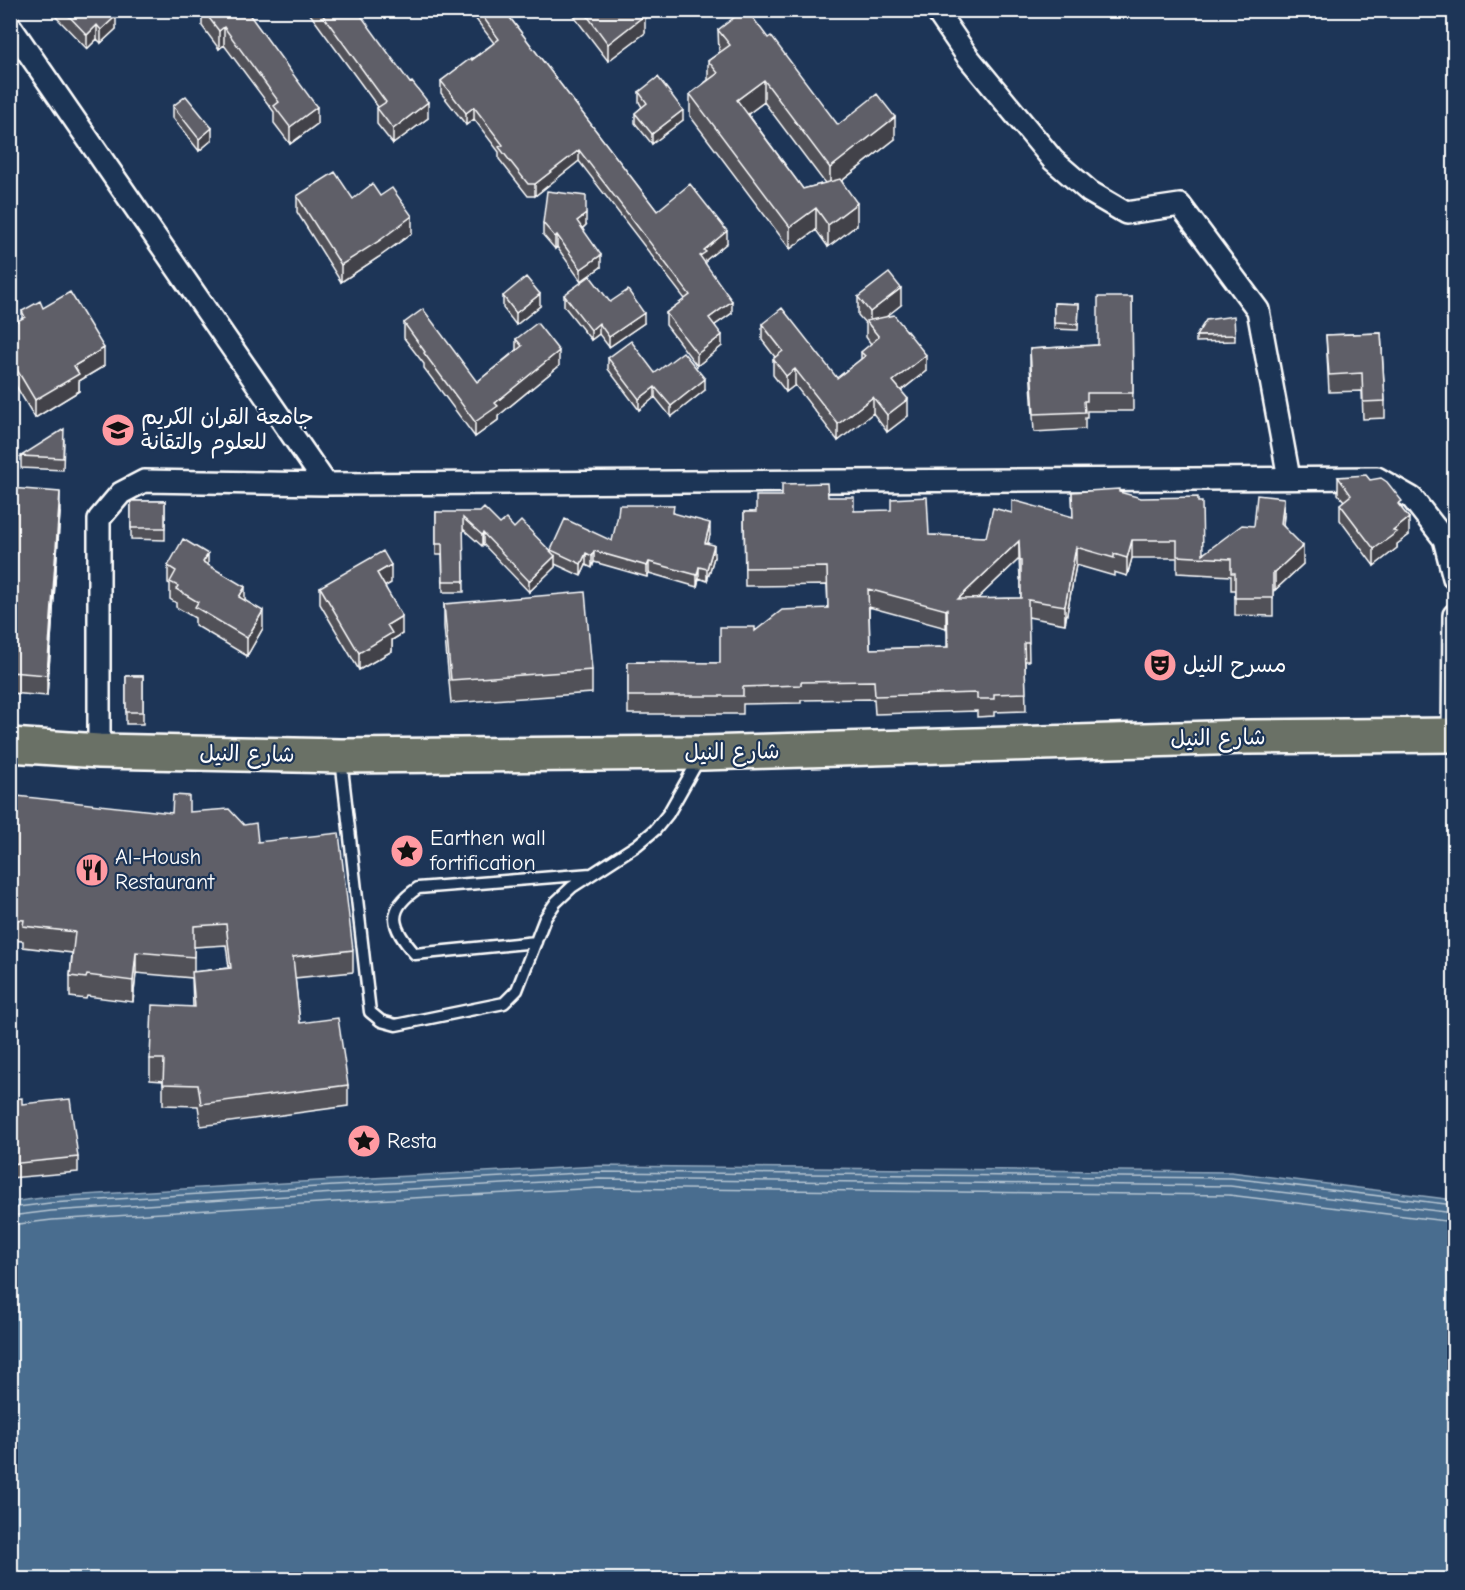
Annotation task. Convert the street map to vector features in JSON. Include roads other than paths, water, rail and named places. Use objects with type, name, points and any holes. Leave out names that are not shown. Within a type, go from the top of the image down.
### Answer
[{"type":"main road","name":"شارع النيل","points":[[10,745],[99,751],[341,756],[703,753],[1247,737],[1454,735]]},
{"type":"street","points":[[936,10],[968,57],[1053,160],[1090,192],[1126,213],[1180,205],[1258,310],[1289,478]]},
{"type":"street","points":[[10,26],[326,484]]},
{"type":"street","points":[[99,751],[99,519],[121,493],[144,481],[326,484],[1377,478],[1412,498],[1444,539],[1455,578]]},
{"type":"street","points":[[1454,735],[1455,615]]},
{"type":"lane","points":[[341,756],[370,1012],[381,1021],[396,1026],[504,1003],[517,990],[545,918],[556,902],[572,887],[638,845],[655,830],[668,813],[703,753]]},
{"type":"lane","points":[[536,942],[415,954],[401,938],[395,923],[396,909],[404,897],[418,888],[593,874]]},
{"type":"water","points":[[599,1166],[1231,1172],[1454,1200],[1454,1579],[11,1579],[11,1202],[50,1197]]},
{"type":"place","name":"جامعة القران الكريم للعلوم والتقانة","points":[[118,430]]},
{"type":"place","name":"مسرح النيل","points":[[1160,665]]},
{"type":"place","name":"Earthen wall fortification","points":[[407,851]]},
{"type":"place","name":"Al-Housh Restaurant","points":[[92,870]]},
{"type":"place","name":"Resta","points":[[364,1141]]}]
